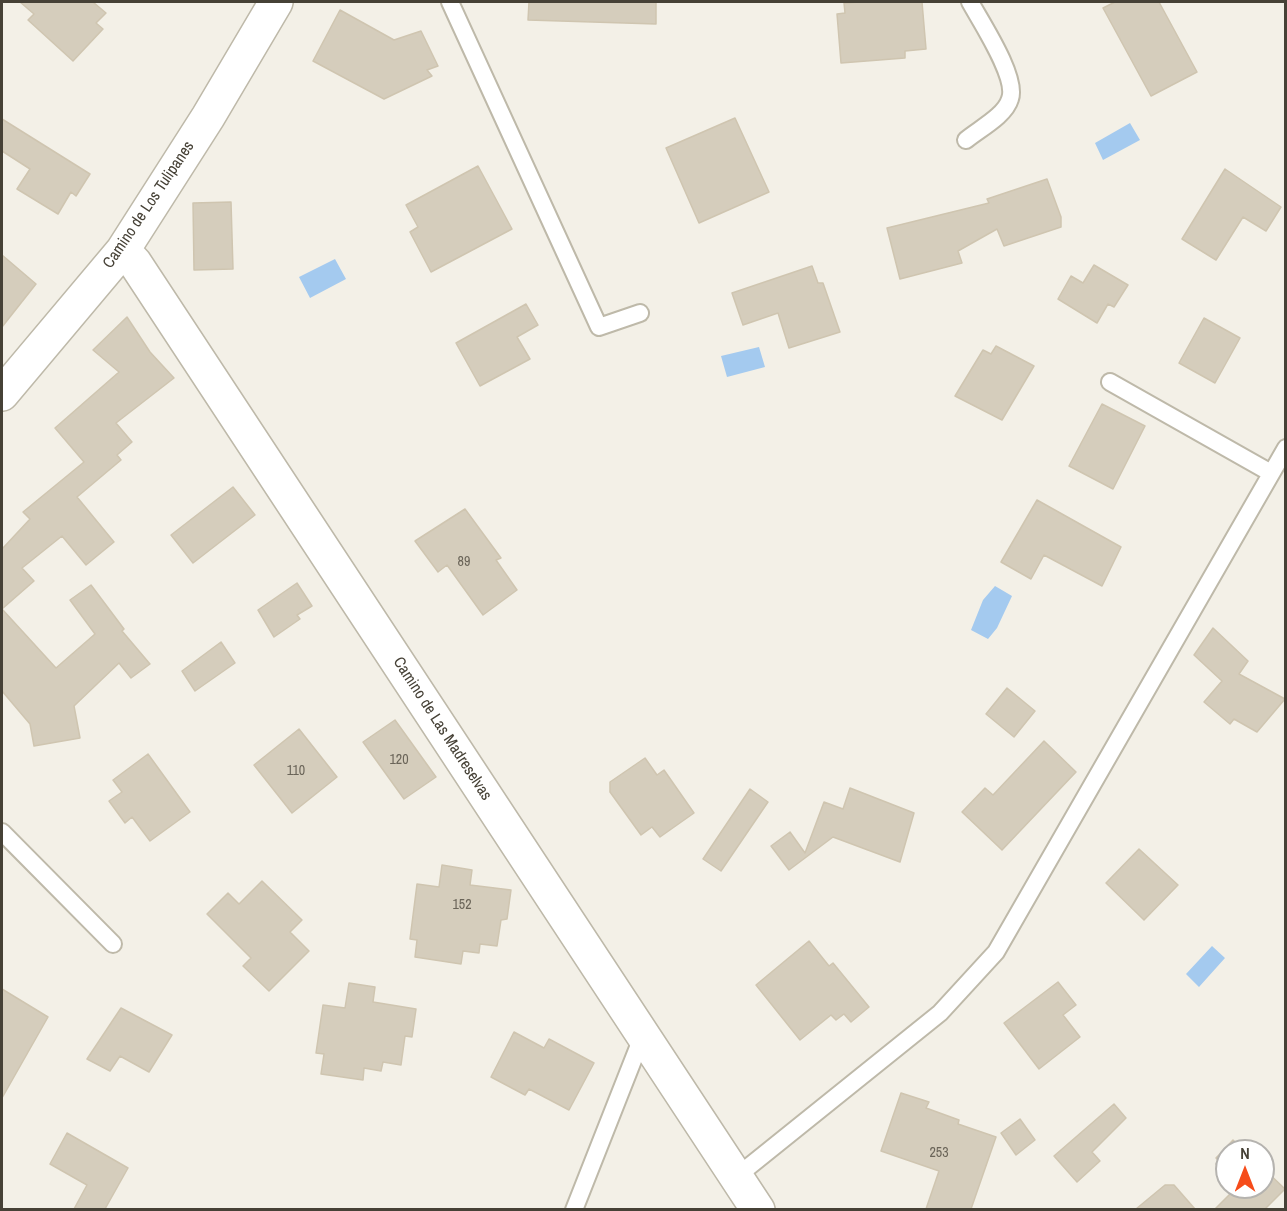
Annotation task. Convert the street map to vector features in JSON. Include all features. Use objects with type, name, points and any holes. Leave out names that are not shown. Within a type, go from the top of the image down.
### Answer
[{"type":"street","name":"Camino de Los Tulipanes","points":[[2,394],[123,250],[208,117],[276,2]]},
{"type":"street","name":"Camino de Las Madreselvas","points":[[123,250],[142,272],[758,1209]]},
{"type":"lane","points":[[450,2],[599,327],[640,313]]},
{"type":"lane","points":[[966,140],[999,114],[1010,99],[1011,80],[970,2]]},
{"type":"lane","points":[[1110,382],[1271,473]]},
{"type":"lane","points":[[736,1177],[940,1013],[996,952],[1286,448]]},
{"type":"lane","points":[[2,832],[113,944]]},
{"type":"lane","points":[[574,1209],[643,1035]]},
{"type":"water","points":[[1130,123],[1140,140],[1103,160],[1095,143]]},
{"type":"water","points":[[335,259],[346,279],[310,298],[299,277]]},
{"type":"water","points":[[759,347],[765,367],[727,377],[721,356]]},
{"type":"water","points":[[995,586],[1012,596],[997,628],[988,639],[971,630],[983,600]]},
{"type":"water","points":[[1212,946],[1225,958],[1199,987],[1186,974]]},
{"type":"building","points":[[20,2],[93,2],[106,13],[96,23],[103,29],[73,61],[28,20],[34,14]]},
{"type":"building","points":[[529,2],[656,2],[656,24],[528,20]]},
{"type":"building","points":[[922,2],[926,49],[905,51],[905,58],[841,63],[837,14],[845,13],[844,3]]},
{"type":"building","points":[[1115,2],[1159,2],[1197,72],[1151,96],[1103,8]]},
{"type":"building","points":[[340,10],[394,40],[421,31],[438,66],[427,70],[432,76],[384,99],[313,61]]},
{"type":"building","points":[[735,118],[769,192],[699,223],[666,148]]},
{"type":"building","points":[[2,119],[90,174],[76,196],[71,192],[58,214],[17,189],[30,169],[2,151]]},
{"type":"building","points":[[478,166],[512,229],[431,272],[410,232],[418,227],[406,205]]},
{"type":"building","points":[[1225,169],[1281,207],[1266,231],[1243,217],[1216,260],[1182,239]]},
{"type":"building","points":[[1047,179],[1061,217],[1061,227],[1004,246],[997,229],[958,251],[962,263],[900,279],[887,228],[989,203],[987,199]]},
{"type":"building","points":[[231,202],[233,269],[194,270],[193,203]]},
{"type":"building","points":[[2,255],[36,284],[2,327]]},
{"type":"building","points":[[1094,265],[1128,285],[1114,307],[1108,304],[1097,323],[1058,299],[1071,276],[1083,283]]},
{"type":"building","points":[[812,266],[818,283],[823,283],[840,332],[789,348],[778,313],[743,325],[732,293]]},
{"type":"building","points":[[526,304],[538,325],[517,337],[530,359],[480,386],[456,343]]},
{"type":"building","points":[[127,317],[150,352],[174,378],[116,423],[132,442],[117,455],[121,460],[77,497],[114,542],[86,565],[62,536],[22,568],[34,581],[2,609],[2,546],[3,548],[30,519],[23,512],[84,462],[55,428],[119,372],[93,350]]},
{"type":"building","points":[[1204,318],[1240,338],[1215,383],[1179,363]]},
{"type":"building","points":[[996,346],[1034,366],[1002,420],[955,396],[983,350],[991,354]]},
{"type":"building","points":[[1102,404],[1145,426],[1113,489],[1069,466]]},
{"type":"building","points":[[233,487],[255,515],[193,563],[171,535]]},
{"type":"building","points":[[1037,500],[1121,547],[1102,586],[1044,555],[1031,579],[1001,562]]},
{"type":"building","points":[[465,509],[501,558],[496,560],[517,590],[483,615],[447,565],[438,572],[415,541]]},
{"type":"building","points":[[297,583],[312,606],[297,615],[300,619],[274,637],[258,610]]},
{"type":"building","points":[[91,585],[124,629],[122,631],[150,664],[131,678],[119,663],[74,706],[80,738],[34,746],[30,724],[2,691],[2,609],[56,668],[95,634],[70,600]]},
{"type":"building","points":[[1213,628],[1248,661],[1239,674],[1285,699],[1257,732],[1234,719],[1230,724],[1204,702],[1222,681],[1194,655]]},
{"type":"building","points":[[221,642],[235,663],[195,691],[182,671]]},
{"type":"building","points":[[1007,688],[1035,711],[1014,737],[986,714]]},
{"type":"building","points":[[395,720],[436,777],[404,799],[363,742]]},
{"type":"building","points":[[299,729],[337,777],[292,813],[254,765]]},
{"type":"building","points":[[1044,741],[1076,772],[1002,850],[962,812],[985,788],[993,795]]},
{"type":"building","points":[[148,754],[190,812],[150,841],[132,817],[125,823],[109,801],[122,792],[113,780]]},
{"type":"building","points":[[645,758],[657,775],[664,770],[694,813],[660,837],[652,827],[641,835],[610,792],[610,782]]},
{"type":"building","points":[[850,788],[914,813],[900,862],[833,837],[789,870],[771,846],[790,832],[805,853],[824,802],[843,809]]},
{"type":"building","points":[[750,789],[768,802],[721,871],[703,859]]},
{"type":"building","points":[[1139,849],[1178,885],[1144,920],[1106,883]]},
{"type":"building","points":[[442,865],[472,870],[470,885],[511,890],[507,919],[501,920],[497,946],[480,944],[479,953],[463,951],[461,964],[415,957],[417,940],[410,939],[417,884],[439,887]]},
{"type":"building","points":[[262,881],[302,920],[290,932],[309,951],[269,991],[243,966],[251,958],[207,914],[228,893],[239,904]]},
{"type":"building","points":[[809,941],[829,966],[833,963],[869,1007],[851,1022],[844,1014],[836,1020],[831,1015],[800,1040],[756,985]]},
{"type":"building","points":[[1058,982],[1076,1005],[1063,1015],[1080,1037],[1039,1069],[1004,1023]]},
{"type":"building","points":[[349,983],[375,987],[373,1002],[416,1009],[412,1037],[405,1036],[401,1065],[383,1062],[381,1071],[364,1068],[363,1080],[321,1074],[324,1054],[316,1053],[323,1005],[345,1008]]},
{"type":"building","points":[[2,989],[48,1017],[2,1098]]},
{"type":"building","points":[[121,1008],[172,1035],[149,1072],[120,1056],[110,1071],[87,1059]]},
{"type":"building","points":[[514,1032],[544,1048],[549,1039],[594,1063],[569,1110],[529,1089],[525,1095],[491,1077]]},
{"type":"building","points":[[901,1093],[929,1102],[926,1108],[959,1120],[958,1124],[996,1137],[971,1209],[926,1209],[939,1171],[881,1151]]},
{"type":"building","points":[[1114,1104],[1126,1118],[1092,1152],[1100,1161],[1077,1182],[1054,1156]]},
{"type":"building","points":[[1020,1119],[1035,1140],[1016,1155],[1001,1133]]},
{"type":"building","points":[[67,1133],[128,1168],[105,1209],[74,1209],[87,1185],[50,1164]]},
{"type":"building","points":[[1275,1179],[1285,1189],[1275,1199]]},
{"type":"building","points":[[1165,1185],[1174,1185],[1195,1209],[1136,1209]]},
{"type":"building","points":[[1225,1199],[1275,1199],[1265,1209],[1215,1209]]}]
